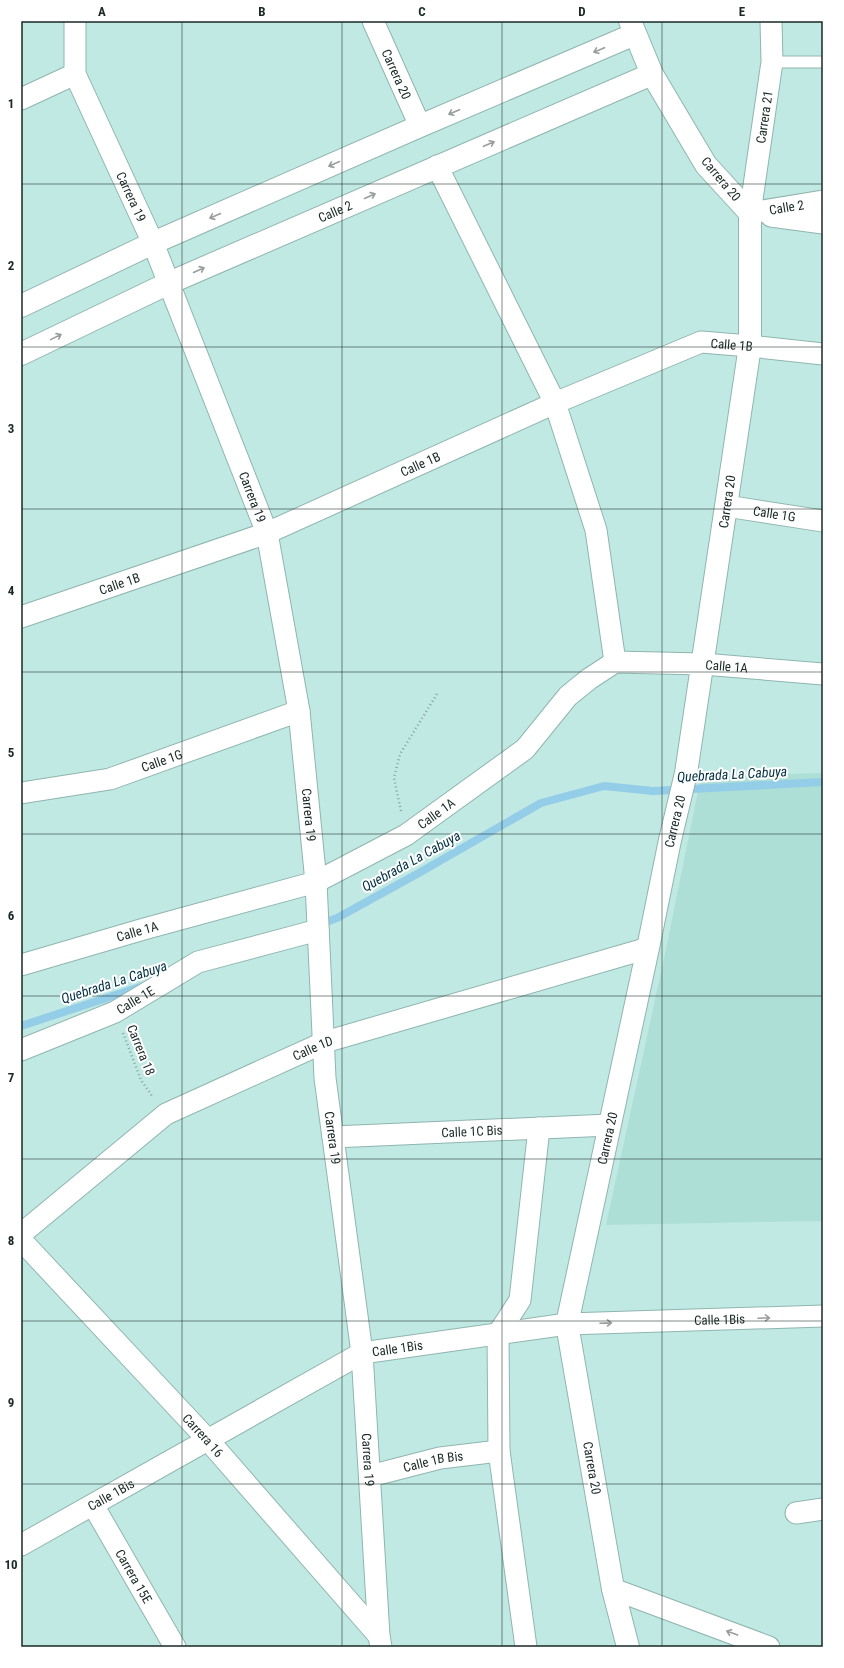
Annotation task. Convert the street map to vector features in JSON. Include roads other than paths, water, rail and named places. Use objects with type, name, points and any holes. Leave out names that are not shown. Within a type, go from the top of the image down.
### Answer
[{"type":"street","name":"Carrera 19","points":[[75,21],[76,74],[153,243],[268,533],[299,711],[316,882],[326,1078],[362,1353],[380,1642]]},
{"type":"street","name":"Carrera 20","points":[[373,21],[420,126]]},
{"type":"street","name":"Carrera 21","points":[[750,213],[772,62],[771,21]]},
{"type":"street","points":[[21,306],[153,243],[420,126],[632,28]]},
{"type":"street","name":"Carrera 20","points":[[628,1647],[612,1589],[567,1324],[670,840],[686,773],[704,664],[750,346],[750,213],[706,165],[652,74],[632,28]]},
{"type":"street","points":[[21,99],[76,74]]},
{"type":"street","name":"Calle 2","points":[[21,354],[169,283],[652,74]]},
{"type":"street","points":[[437,166],[555,403],[596,530],[615,662]]},
{"type":"street","name":"Calle 2","points":[[750,213],[823,201]]},
{"type":"street","points":[[750,213],[823,223]]},
{"type":"street","name":"Calle 1B","points":[[21,616],[268,533],[555,403],[701,342],[823,354]]},
{"type":"street","name":"Calle 1G","points":[[726,506],[823,521]]},
{"type":"street","name":"Calle 1A","points":[[21,965],[144,929],[316,882],[406,835],[525,749],[568,696],[589,679],[615,662],[704,664],[823,674]]},
{"type":"street","name":"Calle 1G","points":[[21,793],[110,779],[299,711]]},
{"type":"street","name":"Calle 1E","points":[[21,1050],[115,1012],[198,962],[318,930]]},
{"type":"street","name":"Calle 1D","points":[[21,1234],[166,1114],[324,1042],[648,948]]},
{"type":"street","name":"Calle 1C Bis","points":[[334,1137],[609,1125]]},
{"type":"street","points":[[526,1647],[499,1451],[498,1334],[520,1300],[539,1128]]},
{"type":"street","name":"Carrera 16","points":[[21,1240],[208,1440],[380,1642]]},
{"type":"street","name":"Calle 1Bis","points":[[21,1545],[362,1353],[567,1324],[823,1316]]},
{"type":"street","name":"Calle 1B Bis","points":[[370,1476],[440,1458],[499,1451]]},
{"type":"street","name":"Carrera 15E","points":[[93,1504],[176,1647]]},
{"type":"street","points":[[796,1513],[823,1509]]},
{"type":"street","points":[[612,1589],[769,1647]]},
{"type":"lane","points":[[772,62],[823,62]]},
{"type":"waterway","name":"Quebrada La Cabuya","points":[[318,925],[337,918],[541,803],[604,786],[653,791],[823,782]]},
{"type":"waterway","name":"Quebrada La Cabuya","points":[[21,1026],[143,986]]}]
